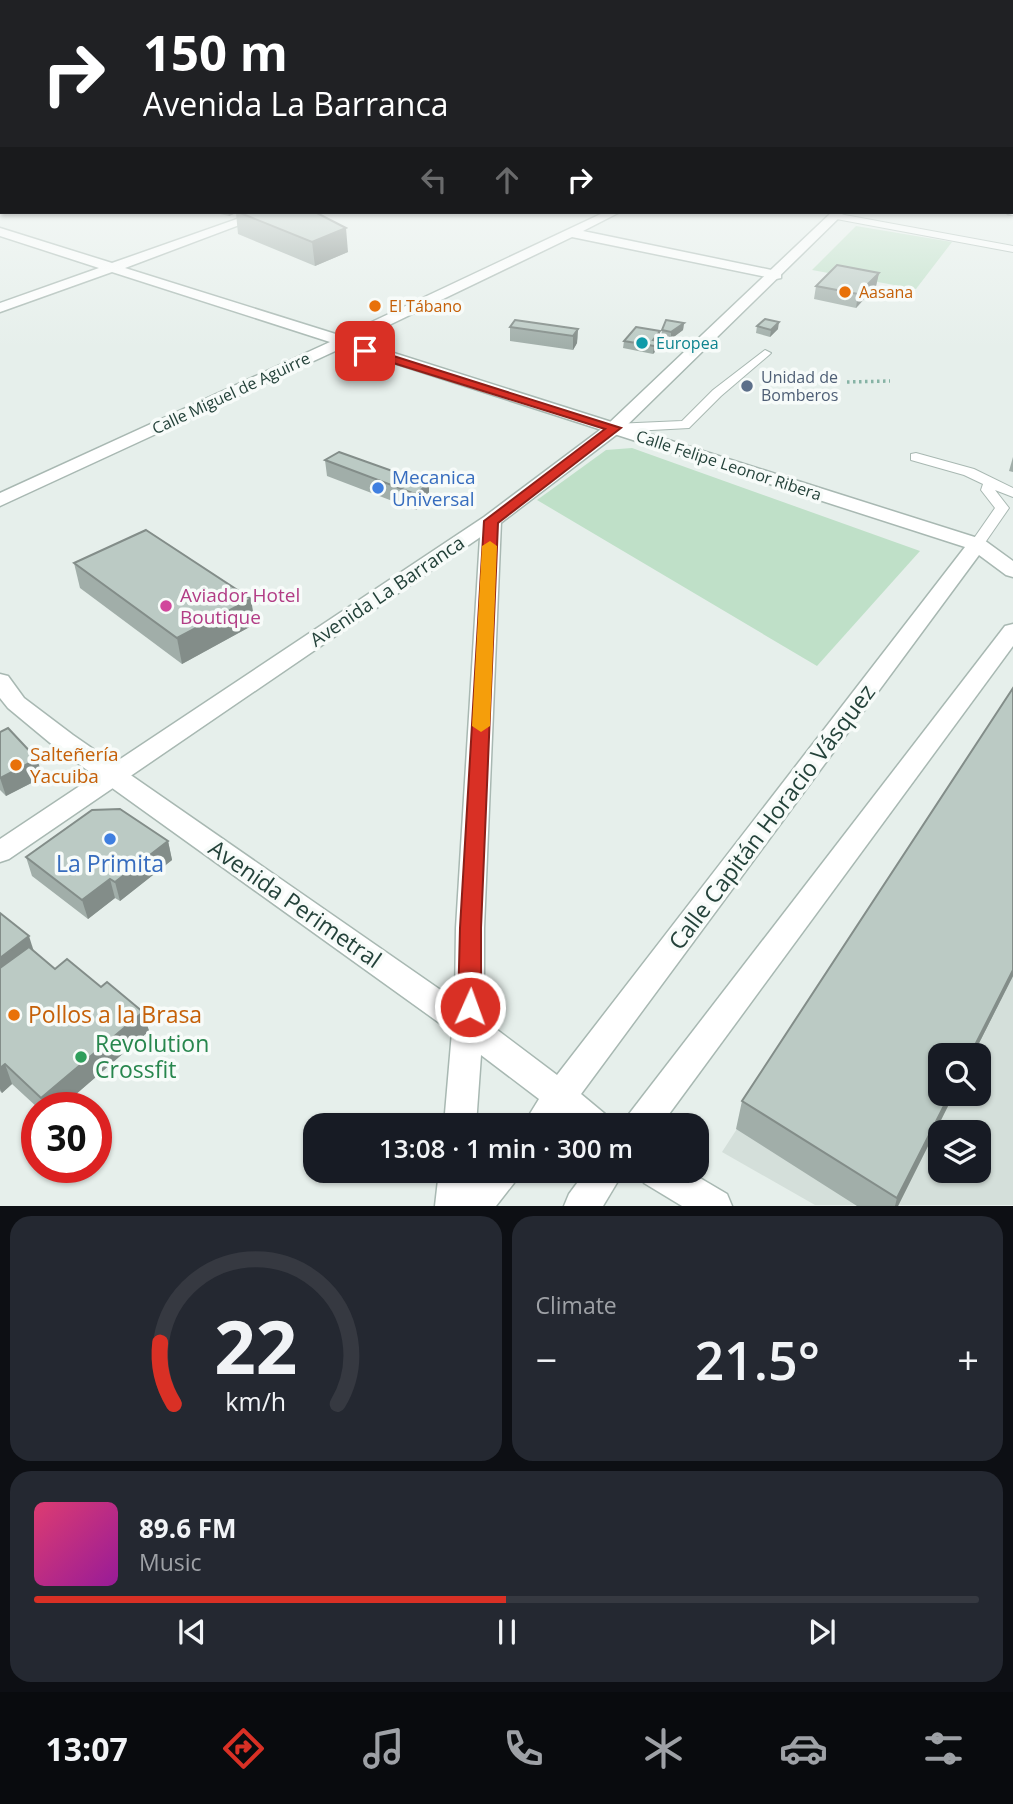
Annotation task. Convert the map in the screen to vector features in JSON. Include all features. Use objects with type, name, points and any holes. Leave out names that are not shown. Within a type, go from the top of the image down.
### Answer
[{"type":"street","name":"Calle Felipe Leonor Ribera","points":[[12,236],[110,270],[977,544]]},
{"type":"street","points":[[0,309],[202,236]]},
{"type":"street","name":"Calle Miguel de Aguirre","points":[[0,500],[340,343],[559,236]]},
{"type":"street","points":[[589,236],[776,275]]},
{"type":"street","name":"Avenida La Barranca","points":[[0,852],[491,521],[614,428],[815,236]]},
{"type":"street","points":[[461,1113],[468,1026],[491,521]]},
{"type":"street","points":[[977,544],[1013,571]]},
{"type":"street","name":"Calle Capitán Horacio Vásquez","points":[[549,1113],[977,544]]},
{"type":"street","points":[[650,1113],[1013,631]]},
{"type":"street","name":"Avenida Perimetral","points":[[0,681],[16,703],[112,775],[468,1026],[579,1113]]},
{"type":"street","points":[[453,1206],[455,1183]]},
{"type":"street","points":[[473,1206],[492,1183]]},
{"type":"street","points":[[581,1206],[598,1183]]},
{"type":"street","points":[[676,1183],[715,1206]]},
{"type":"lane","points":[[949,236],[1013,249]]},
{"type":"lane","points":[[614,428],[685,425],[717,393],[765,353]]},
{"type":"lane","points":[[916,457],[969,472],[1013,493]]},
{"type":"lane","points":[[977,544],[1002,508],[988,490],[987,487],[992,484]]},
{"type":"path","points":[[847,382],[890,381]]},
{"type":"shaded area","points":[[1013,702],[1013,1205],[815,1205],[722,1152]]},
{"type":"green space","points":[[846,236],[918,236],[952,242],[916,289],[812,270]]},
{"type":"green space","points":[[632,448],[920,551],[817,666],[537,500],[606,450]]},
{"type":"building","points":[[298,236],[326,236],[312,242]]},
{"type":"building","points":[[837,265],[879,273],[858,294],[816,286]]},
{"type":"building","points":[[765,319],[779,322],[771,330],[757,326]]},
{"type":"building","points":[[515,320],[578,329],[573,336],[510,327]]},
{"type":"building","points":[[666,320],[684,323],[671,332],[662,330]]},
{"type":"building","points":[[636,327],[660,331],[653,340],[658,341],[654,346],[624,341]]},
{"type":"building","points":[[339,452],[429,484],[415,494],[325,460]]},
{"type":"building","points":[[146,530],[251,599],[177,638],[74,563]]},
{"type":"building","points":[[1013,688],[1013,970],[976,1043],[928,1043],[928,1106],[944,1106],[937,1120],[928,1120],[928,1137],[897,1198],[742,1101]]},
{"type":"building","points":[[8,728],[37,759],[0,778],[0,732]]},
{"type":"building","points":[[120,809],[168,841],[115,882],[110,879],[82,900],[26,857],[92,810]]},
{"type":"building","points":[[0,913],[29,936],[0,958]]},
{"type":"building","points":[[29,947],[55,969],[67,959],[101,987],[107,982],[143,1012],[48,1092],[35,1092],[5,1064],[0,1068],[0,968]]},
{"type":"slow traffic","points":[[481,726],[490,546]]},
{"type":"place","name":"Aasana","points":[[845,292]]},
{"type":"place","name":"El Tábano","points":[[375,306]]},
{"type":"place","name":"Europea","points":[[642,343]]},
{"type":"place","name":"Unidad de Bomberos","points":[[747,386]]},
{"type":"place","name":"Mecanica Universal","points":[[378,488]]},
{"type":"place","name":"Aviador Hotel Boutique","points":[[166,606]]},
{"type":"place","name":"Salteñería Yacuiba","points":[[16,765]]},
{"type":"place","name":"La Primita","points":[[110,839]]},
{"type":"place","name":"Pollos a la Brasa","points":[[14,1015]]},
{"type":"place","name":"Revolution Crossfit","points":[[81,1057]]},
{"type":"route","points":[[365,351],[614,428],[491,521],[470,928],[470,1007]]}]
